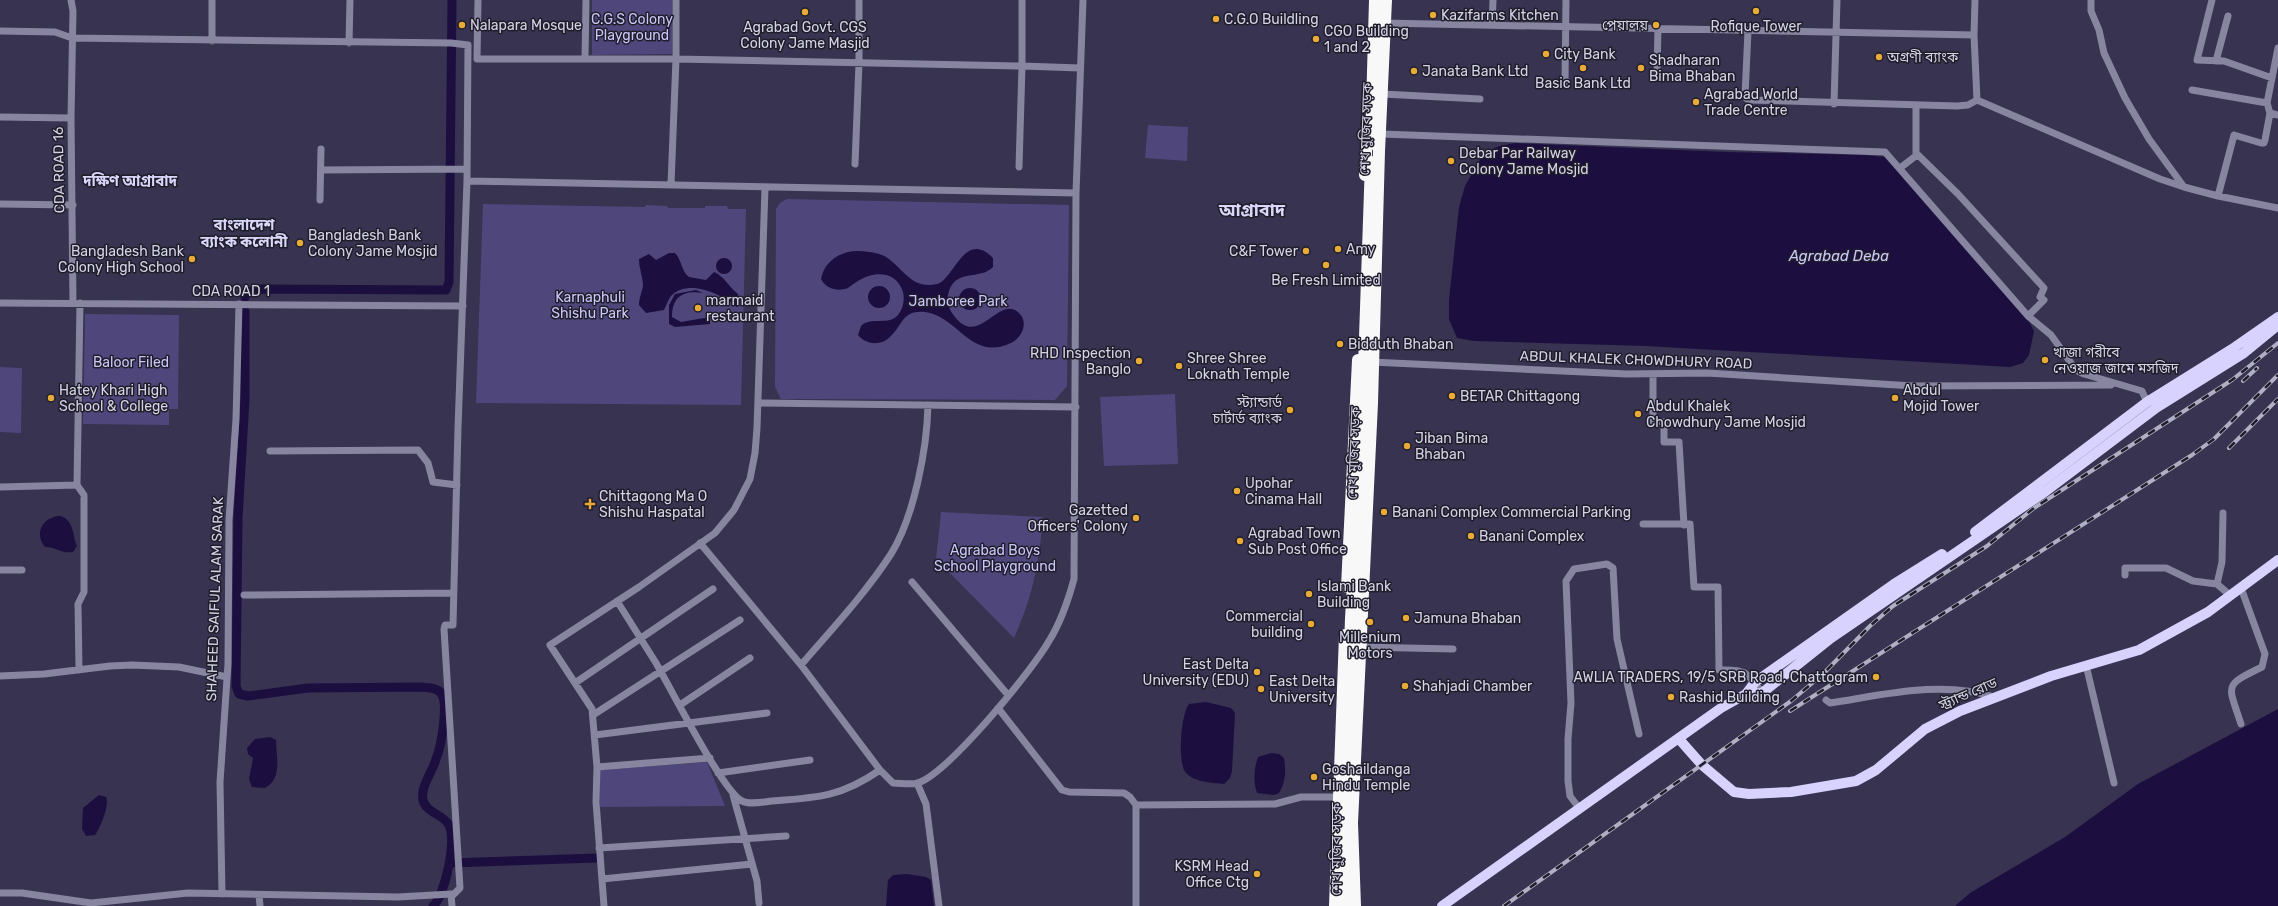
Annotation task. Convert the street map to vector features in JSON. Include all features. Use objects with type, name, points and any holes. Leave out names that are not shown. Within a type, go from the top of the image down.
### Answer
[{"type":"highway","name":"শেখ মুজিব সড়ক","points":[[1334,906],[1358,362],[1371,0]]},
{"type":"highway","points":[[1345,906],[1343,868],[1344,804],[1351,618],[1361,438],[1375,0]]},
{"type":"highway","name":"শেখ মুজিব সড়ক","points":[[1351,906],[1349,885],[1350,827],[1372,362],[1386,0]]},
{"type":"highway","points":[[1356,906],[1352,823],[1372,403],[1379,151],[1386,0]]},
{"type":"main road","points":[[1442,906],[1721,708],[1746,694],[1762,693],[1831,638],[2040,496],[2156,408],[2244,352],[2271,328],[2278,317]]},
{"type":"main road","points":[[1746,694],[1754,682],[1894,584],[1959,544],[2147,402],[2271,328]]},
{"type":"main road","name":"স্ট্র্যান্ড রোড","points":[[1679,738],[1702,765],[1734,792],[1749,794],[1791,792],[1856,781],[1876,770],[1926,729],[1960,711],[1994,697],[2086,665],[2139,650],[2208,612],[2278,560]]},
{"type":"street","name":"CDA ROAD 16","points":[[71,0],[71,118],[76,303],[77,485]]},
{"type":"street","points":[[212,0],[212,41]]},
{"type":"street","points":[[349,43],[350,0]]},
{"type":"street","points":[[0,32],[55,32],[72,38],[349,43],[451,43],[466,45],[475,41],[476,6],[473,0]]},
{"type":"street","points":[[478,0],[477,59],[676,59],[1080,68]]},
{"type":"street","points":[[585,59],[586,0]]},
{"type":"street","points":[[671,184],[676,59],[676,0]]},
{"type":"street","points":[[856,164],[859,0]]},
{"type":"street","points":[[1019,167],[1022,0]]},
{"type":"street","points":[[700,543],[801,665],[880,770],[893,783],[918,783],[945,763],[998,708],[1049,642],[1068,600],[1074,579],[1076,193],[1083,0]]},
{"type":"street","points":[[1492,0],[1492,25]]},
{"type":"street","points":[[1565,82],[1566,0]]},
{"type":"street","points":[[1834,104],[1837,0]]},
{"type":"street","points":[[1975,0],[1974,35],[1977,100]]},
{"type":"street","points":[[2090,0],[2091,11],[2099,30],[2104,54],[2125,98],[2149,139],[2184,187]]},
{"type":"street","points":[[2212,0],[2197,60],[2216,60],[2237,65],[2272,78]]},
{"type":"street","points":[[2216,60],[2228,16]]},
{"type":"street","points":[[1384,23],[1974,35]]},
{"type":"street","points":[[1656,74],[1658,28]]},
{"type":"street","points":[[1748,31],[1747,99],[1834,104],[1957,106],[1968,104],[1977,100],[2160,179],[2218,196],[2278,208]]},
{"type":"street","points":[[0,893],[22,893],[91,904],[181,894],[222,894],[259,900],[451,895],[460,888],[444,630],[446,625],[453,625],[467,181],[466,45]]},
{"type":"street","points":[[2218,196],[2232,138],[2237,135],[2264,143],[2270,113],[2267,103],[2272,78],[2276,68],[2278,48]]},
{"type":"street","points":[[2192,90],[2267,103]]},
{"type":"street","points":[[1382,94],[1480,99]]},
{"type":"street","points":[[1916,105],[1914,150],[1917,155],[1958,194],[2044,288],[2040,297],[2044,300],[2028,316]]},
{"type":"street","points":[[2270,113],[2278,115]]},
{"type":"street","points":[[0,117],[71,118]]},
{"type":"street","points":[[1381,134],[1885,152],[2028,316],[2051,335],[2076,370],[2084,374],[2142,391],[2147,402]]},
{"type":"street","points":[[320,200],[321,149]]},
{"type":"street","points":[[1900,168],[1917,155]]},
{"type":"street","points":[[321,170],[467,169]]},
{"type":"street","points":[[467,181],[1076,193]]},
{"type":"street","points":[[604,906],[596,802],[597,767],[594,715],[592,709],[550,645],[617,601],[715,533],[734,510],[750,479],[755,453],[758,403],[765,188]]},
{"type":"street","points":[[0,204],[73,205]]},
{"type":"street","name":"CDA ROAD 1","points":[[0,303],[463,306]]},
{"type":"street","name":"SHAHEED SAIFUL ALAM SARAK","points":[[222,894],[220,782],[227,677],[229,520],[236,419],[239,304]]},
{"type":"street","name":"ABDUL KHALEK CHOWDHURY ROAD","points":[[1358,362],[1546,371],[1653,374],[1707,372],[1913,386],[2120,385]]},
{"type":"street","points":[[1653,374],[1653,421],[1664,422],[1664,442],[1679,442],[1684,525]]},
{"type":"street","points":[[758,403],[1076,407]]},
{"type":"street","points":[[801,665],[861,595],[891,553],[901,533],[909,514],[918,476],[928,422],[928,405]]},
{"type":"street","points":[[270,451],[418,450],[428,463],[433,482],[457,485]]},
{"type":"street","points":[[0,487],[77,485],[84,495],[84,592],[78,604],[79,670]]},
{"type":"street","points":[[2217,584],[2222,562],[2223,513]]},
{"type":"street","points":[[1643,524],[1690,524],[1694,587],[1718,587],[1719,670],[1739,669],[1748,674],[1762,693]]},
{"type":"street","points":[[1579,808],[1570,796],[1568,781],[1568,739],[1571,704],[1566,581],[1574,569],[1607,564],[1613,568],[1617,639],[1639,734]]},
{"type":"street","points":[[2125,575],[2125,568],[2166,568],[2193,580],[2217,584],[2231,596]]},
{"type":"street","points":[[0,570],[22,570]]},
{"type":"street","points":[[912,582],[1008,695]]},
{"type":"street","points":[[2241,588],[2265,654],[2262,667],[2236,680],[2232,686],[2232,696],[2241,724]]},
{"type":"street","points":[[575,683],[713,589]]},
{"type":"street","points":[[244,595],[453,594]]},
{"type":"street","points":[[617,601],[661,672],[718,773],[733,795],[757,881],[759,903]]},
{"type":"street","points":[[594,715],[740,620]]},
{"type":"street","points":[[1359,647],[1453,649]]},
{"type":"street","points":[[680,705],[750,658]]},
{"type":"street","points":[[0,676],[44,674],[110,666],[158,665],[179,667],[227,677]]},
{"type":"street","points":[[2086,665],[2114,783]]},
{"type":"street","points":[[1826,700],[1830,703],[1922,690],[1976,691],[1994,697]]},
{"type":"street","points":[[998,708],[1062,790],[1069,792],[1124,793],[1130,797],[1136,805],[1136,906]]},
{"type":"street","points":[[594,735],[767,713]]},
{"type":"street","points":[[597,767],[710,758]]},
{"type":"street","points":[[718,773],[810,760]]},
{"type":"street","points":[[733,795],[742,801],[748,802],[832,795],[861,783],[880,770]]},
{"type":"street","points":[[918,783],[926,804],[939,906]]},
{"type":"street","points":[[1136,805],[1275,804],[1301,797],[1338,797]]},
{"type":"street","points":[[599,848],[786,836]]},
{"type":"street","points":[[602,879],[752,864]]},
{"type":"street","points":[[451,895],[452,906]]},
{"type":"green space","name":"C.G.S Colony Playground","points":[[592,0],[672,0],[672,54],[592,55]]},
{"type":"green space","points":[[1148,125],[1188,127],[1187,161],[1145,158]]},
{"type":"green space","name":"Jamboree Park","points":[[787,199],[1069,205],[1067,386],[1055,400],[781,399],[775,387],[776,209],[780,203]]},
{"type":"green space","name":"Karnaphuli Shishu Park","points":[[483,204],[645,207],[646,205],[667,206],[668,208],[705,208],[705,206],[727,206],[728,209],[746,209],[741,405],[476,403]]},
{"type":"green space","name":"Baloor Filed","points":[[85,314],[179,315],[178,409],[169,409],[169,425],[83,424]]},
{"type":"green space","points":[[0,367],[22,368],[21,433],[0,432]]},
{"type":"green space","points":[[1175,394],[1178,464],[1104,466],[1100,397]]},
{"type":"green space","name":"Agrabad Boys School Playground","points":[[941,512],[1043,517],[1034,579],[1021,623],[1014,638],[936,559]]},
{"type":"green space","points":[[707,762],[725,806],[600,807],[600,770]]},
{"type":"water","name":"Agrabad Deba","points":[[1515,143],[1886,157],[2029,321],[2034,331],[2029,355],[2023,363],[2010,367],[1646,346],[1474,341],[1457,338],[1449,319],[1449,300],[1459,207],[1465,186],[1484,153],[1499,146]]},
{"type":"water","points":[[974,249],[983,251],[993,258],[993,267],[988,271],[961,278],[951,286],[948,295],[950,310],[964,325],[972,327],[981,324],[1004,310],[1011,309],[1019,313],[1022,317],[1024,321],[1023,330],[1015,341],[1011,343],[997,347],[985,347],[975,343],[937,315],[917,312],[907,316],[886,340],[878,343],[865,341],[858,335],[861,326],[865,323],[885,321],[894,318],[900,313],[904,301],[904,295],[900,285],[890,276],[884,274],[871,275],[848,288],[840,290],[833,289],[823,282],[821,279],[823,273],[830,262],[846,252],[873,252],[883,255],[915,281],[928,285],[937,284],[943,281],[967,252]]},
{"type":"water","points":[[669,253],[675,253],[684,272],[689,277],[706,280],[714,272],[721,276],[738,294],[739,305],[737,307],[723,297],[705,290],[686,288],[671,296],[664,310],[646,313],[639,305],[643,286],[639,259],[649,254],[656,260]]},
{"type":"water","points":[[721,258],[727,258],[732,263],[730,272],[727,274],[721,274],[716,269],[716,263]]},
{"type":"water","points":[[879,286],[887,289],[890,297],[887,305],[879,308],[871,305],[868,297],[871,289]]},
{"type":"water","points":[[970,288],[978,291],[981,299],[978,307],[970,310],[962,307],[959,299],[962,291]]},
{"type":"water","points":[[696,290],[703,293],[696,292],[685,294],[677,299],[674,304],[672,317],[681,322],[710,317],[710,324],[675,327],[669,324],[669,305],[675,294]]},
{"type":"water","points":[[61,516],[71,525],[77,546],[73,552],[66,552],[45,547],[40,536],[40,531],[45,522]]},
{"type":"water","points":[[1206,702],[1231,708],[1235,713],[1232,771],[1230,778],[1224,784],[1204,782],[1189,776],[1183,768],[1181,738],[1186,709],[1189,704]]},
{"type":"water","points":[[2278,709],[2278,906],[1955,906],[1970,893],[2065,837],[2138,784]]},
{"type":"water","points":[[270,737],[276,740],[277,766],[274,779],[271,784],[265,788],[252,787],[249,779],[253,758],[248,754],[247,748],[255,739]]},
{"type":"water","points":[[1271,753],[1279,754],[1284,758],[1285,771],[1283,785],[1279,793],[1274,795],[1257,793],[1254,775],[1258,757]]},
{"type":"water","points":[[99,795],[106,797],[107,801],[104,816],[95,835],[86,836],[82,829],[83,808]]},
{"type":"water","points":[[907,874],[926,877],[931,880],[934,906],[886,906],[888,880],[893,875]]},
{"type":"waterway","points":[[245,297],[245,294],[256,289],[446,290],[449,282],[452,0]]},
{"type":"waterway","points":[[245,311],[245,399],[238,518],[236,686],[239,694],[248,696],[308,688],[421,687],[434,689],[441,693],[444,706],[442,736],[438,753],[423,790],[423,800],[427,808],[443,818],[449,825],[452,842],[451,854],[442,891],[433,906]]},
{"type":"waterway","points":[[450,863],[597,858]]},
{"type":"railway","points":[[1504,906],[1791,701],[1823,674],[1870,626],[1893,606],[1987,546],[2034,508],[2232,380],[2278,343]]},
{"type":"railway","points":[[2243,381],[2257,368]]},
{"type":"railway","points":[[1790,711],[2192,455],[2214,439],[2278,375]]},
{"type":"railway","points":[[2229,448],[2278,399]]},
{"type":"place","name":"Rofique Tower","points":[[1756,11]]},
{"type":"place","name":"Agrabad Govt. CGS Colony Jame Masjid","points":[[805,12]]},
{"type":"place","name":"Kazifarms Kitchen","points":[[1433,15]]},
{"type":"place","name":"C.G.O Buildling","points":[[1216,19]]},
{"type":"place","name":"Nalapara Mosque","points":[[462,25]]},
{"type":"place","name":"পেয়ালয়","points":[[1656,25]]},
{"type":"place","name":"CGO Building 1 and 2","points":[[1316,39]]},
{"type":"place","name":"City Bank","points":[[1546,54]]},
{"type":"place","name":"অগ্রণী ব্যাংক","points":[[1879,57]]},
{"type":"place","name":"Basic Bank Ltd","points":[[1583,68]]},
{"type":"place","name":"Shadharan Bima Bhaban","points":[[1641,68]]},
{"type":"place","name":"Janata Bank Ltd","points":[[1414,71]]},
{"type":"place","name":"Agrabad World Trade Centre","points":[[1696,102]]},
{"type":"place","name":"Debar Par Railway Colony Jame Mosjid","points":[[1451,161]]},
{"type":"place","name":"Bangladesh Bank Colony Jame Mosjid","points":[[300,243]]},
{"type":"place","name":"Amy","points":[[1338,249]]},
{"type":"place","name":"C&F Tower","points":[[1306,251]]},
{"type":"place","name":"Bangladesh Bank Colony High School","points":[[192,259]]},
{"type":"place","name":"Be Fresh Limited","points":[[1326,265]]},
{"type":"place","name":"marmaid restaurant","points":[[698,308]]},
{"type":"place","name":"Bidduth Bhaban","points":[[1340,344]]},
{"type":"place","name":"খাজা গরীবে নেওয়াজ জামে মসজিদ","points":[[2045,360]]},
{"type":"place","name":"RHD Inspection Banglo","points":[[1139,361]]},
{"type":"place","name":"Shree Shree Loknath Temple","points":[[1179,366]]},
{"type":"place","name":"BETAR Chittagong","points":[[1452,396]]},
{"type":"place","name":"Hatey Khari High School & College","points":[[51,398]]},
{"type":"place","name":"Abdul Mojid Tower","points":[[1895,398]]},
{"type":"place","name":"স্ট্যান্ডার্ড চার্টার্ড ব্যাংক","points":[[1290,410]]},
{"type":"place","name":"Abdul Khalek Chowdhury Jame Mosjid","points":[[1638,414]]},
{"type":"place","name":"Jiban Bima Bhaban","points":[[1407,446]]},
{"type":"place","name":"Upohar Cinama Hall","points":[[1237,491]]},
{"type":"place","name":"Chittagong Ma O Shishu Haspatal","points":[[590,504]]},
{"type":"place","name":"Banani Complex Commercial Parking","points":[[1384,512]]},
{"type":"place","name":"Gazetted Officers' Colony","points":[[1136,518]]},
{"type":"place","name":"Banani Complex","points":[[1471,536]]},
{"type":"place","name":"Agrabad Town Sub Post Office","points":[[1240,541]]},
{"type":"place","name":"Islami Bank Building","points":[[1309,594]]},
{"type":"place","name":"Jamuna Bhaban","points":[[1406,618]]},
{"type":"place","name":"Millenium Motors","points":[[1370,622]]},
{"type":"place","name":"Commercial building","points":[[1311,624]]},
{"type":"place","name":"East Delta University (EDU)","points":[[1257,672]]},
{"type":"place","name":"AWLIA TRADERS, 19/5 SRB Road, Chattogram","points":[[1876,677]]},
{"type":"place","name":"Shahjadi Chamber","points":[[1405,686]]},
{"type":"place","name":"East Delta University","points":[[1261,689]]},
{"type":"place","name":"Rashid Building","points":[[1671,697]]},
{"type":"place","name":"Goshaildanga Hindu Temple","points":[[1314,777]]},
{"type":"place","name":"KSRM Head Office Ctg","points":[[1257,874]]},
{"type":"district","name":"দক্ষিণ আগ্রাবাদ","points":[[130,181]]},
{"type":"district","name":"আগ্রাবাদ","points":[[1252,210]]},
{"type":"district","name":"বাংলাদেশ ব্যাংক কলোনী","points":[[244,234]]}]
